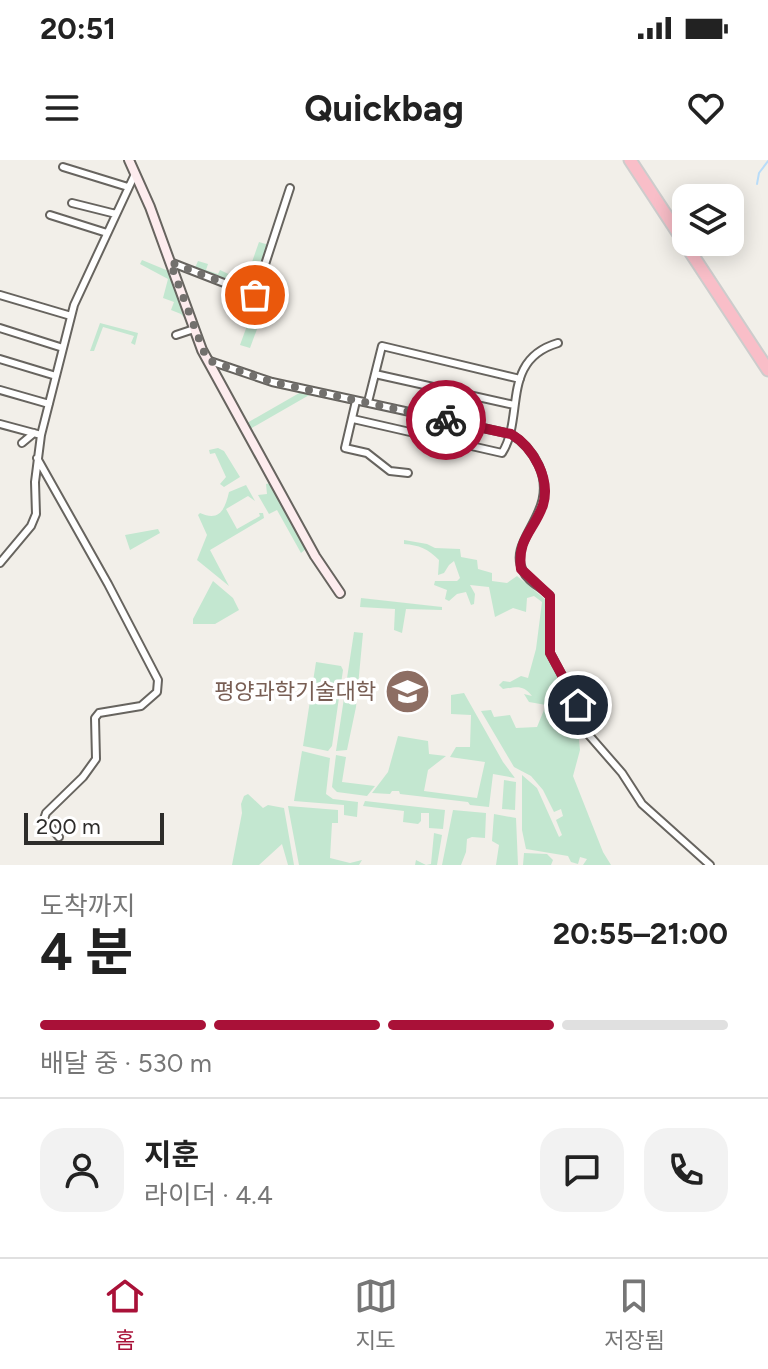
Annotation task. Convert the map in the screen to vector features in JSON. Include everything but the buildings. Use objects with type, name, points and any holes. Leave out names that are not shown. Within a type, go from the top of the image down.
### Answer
[{"type":"highway","points":[[630,160],[768,370]]},
{"type":"highway","points":[[638,160],[672,212]]},
{"type":"highway","points":[[700,256],[768,359]]},
{"type":"street","points":[[129,160],[207,360],[315,556],[340,593]]},
{"type":"street","points":[[63,167],[128,187]]},
{"type":"street","points":[[0,563],[31,526],[36,514],[37,434],[49,404],[71,316],[135,174]]},
{"type":"street","points":[[170,262],[255,295],[269,241],[290,188]]},
{"type":"street","points":[[72,203],[116,214]]},
{"type":"street","points":[[50,215],[107,233]]},
{"type":"street","points":[[0,295],[71,316]]},
{"type":"street","points":[[0,328],[63,348]]},
{"type":"street","points":[[176,335],[194,329]]},
{"type":"street","points":[[353,419],[502,453],[526,364],[546,348],[558,343]]},
{"type":"street","points":[[368,402],[382,346],[520,379]]},
{"type":"street","points":[[0,359],[56,376]]},
{"type":"street","points":[[207,360],[272,382],[509,434],[521,440],[543,477],[543,504],[520,550],[521,569],[550,596],[550,653],[578,705],[588,734],[622,773],[642,804],[710,865]]},
{"type":"street","points":[[375,374],[514,405]]},
{"type":"street","points":[[0,390],[49,404]]},
{"type":"street","points":[[356,401],[345,448],[367,453],[390,471],[408,473]]},
{"type":"street","points":[[2,427],[37,434]]},
{"type":"street","points":[[22,443],[37,434]]},
{"type":"street","points":[[37,458],[158,680],[157,692],[141,706],[99,713],[95,718],[96,759],[83,777],[46,813],[44,819],[59,837]]},
{"type":"green space","points":[[259,242],[269,245],[251,291],[188,268],[195,268],[198,261],[208,264],[206,270],[218,274],[220,270],[245,282]]},
{"type":"green space","points":[[142,260],[171,272],[188,317],[185,319],[171,310],[174,302],[163,298],[168,279],[140,264]]},
{"type":"green space","points":[[253,309],[263,313],[250,348],[240,345]]},
{"type":"green space","points":[[100,323],[138,333],[135,345],[131,343],[134,336],[103,327],[94,351],[90,351]]},
{"type":"green space","points":[[301,392],[311,394],[250,429],[247,423]]},
{"type":"green space","points":[[218,448],[224,451],[240,477],[224,487],[220,484],[226,477],[215,453],[210,454],[209,450]]},
{"type":"green space","points":[[271,483],[307,548],[301,553],[277,510],[269,514],[258,495],[267,494],[266,484]]},
{"type":"green space","points":[[246,485],[255,501],[248,496],[226,509],[237,529],[260,516],[259,513],[263,513],[264,518],[210,550],[229,586],[197,560],[207,535],[198,515],[217,515],[229,492]]},
{"type":"green space","points":[[158,529],[160,533],[130,550],[125,535]]},
{"type":"green space","points":[[404,540],[435,548],[460,549],[461,557],[477,560],[478,569],[492,573],[492,581],[507,583],[517,576],[546,600],[545,652],[576,710],[580,750],[573,776],[611,865],[583,865],[587,859],[580,857],[578,864],[571,862],[568,856],[526,849],[522,830],[522,775],[537,788],[559,837],[562,835],[556,820],[563,816],[561,809],[554,812],[543,790],[531,776],[514,767],[481,711],[491,710],[494,717],[510,715],[516,728],[537,727],[546,705],[529,702],[524,694],[532,696],[522,688],[503,689],[499,685],[521,676],[528,678],[536,649],[542,602],[534,596],[527,598],[526,612],[513,608],[495,617],[489,587],[470,585],[475,594],[474,604],[471,605],[466,592],[457,594],[449,601],[445,599],[447,590],[434,585],[435,581],[457,581],[460,578],[454,561],[444,573],[438,575],[439,560],[423,548],[404,544]]},
{"type":"green space","points":[[213,581],[233,598],[239,610],[215,624],[193,624],[193,619]]},
{"type":"green space","points":[[361,598],[442,607],[442,610],[406,609],[402,633],[394,630],[395,609],[360,607]]},
{"type":"green space","points":[[354,632],[363,633],[356,707],[347,750],[336,751]]},
{"type":"green space","points":[[316,662],[341,666],[343,670],[332,746],[328,751],[303,746]]},
{"type":"green space","points":[[464,693],[515,778],[493,774],[489,807],[400,794],[399,791],[372,793],[388,772],[398,736],[428,741],[429,754],[446,756],[428,770],[424,791],[477,798],[485,762],[450,757],[456,747],[470,747],[471,715],[451,714],[451,695]]},
{"type":"green space","points":[[302,751],[330,758],[326,794],[333,799],[358,802],[357,817],[344,815],[344,805],[294,801]]},
{"type":"green space","points":[[336,755],[346,757],[342,782],[375,786],[367,796],[337,792],[332,787]]},
{"type":"green space","points":[[504,780],[516,782],[515,810],[502,809]]},
{"type":"green space","points":[[248,794],[263,808],[268,805],[284,808],[294,865],[288,865],[282,844],[259,865],[232,865],[241,804]]},
{"type":"green space","points":[[365,801],[445,810],[443,829],[429,828],[429,813],[421,813],[418,824],[403,822],[404,811],[363,806]]},
{"type":"green space","points":[[288,806],[338,810],[338,823],[332,823],[330,858],[350,863],[362,860],[359,865],[299,865]]},
{"type":"green space","points":[[453,810],[486,813],[485,838],[467,839],[461,865],[442,865]]},
{"type":"green space","points":[[494,814],[516,818],[518,865],[496,865],[499,845],[492,841]]},
{"type":"green space","points":[[434,833],[442,835],[437,865],[426,865],[431,864]]},
{"type":"green space","points":[[524,853],[547,854],[553,860],[551,865],[523,865]]},
{"type":"waterway","points":[[757,184],[759,173],[768,161]]},
{"type":"way so far","points":[[255,295],[170,262],[207,360],[272,382],[446,420]]},
{"type":"place","name":"평양과학기술대학","points":[[407,691]]},
{"type":"route","points":[[446,420],[511,434],[521,440],[538,463],[545,494],[520,550],[521,569],[550,596],[550,653],[578,705]]}]
